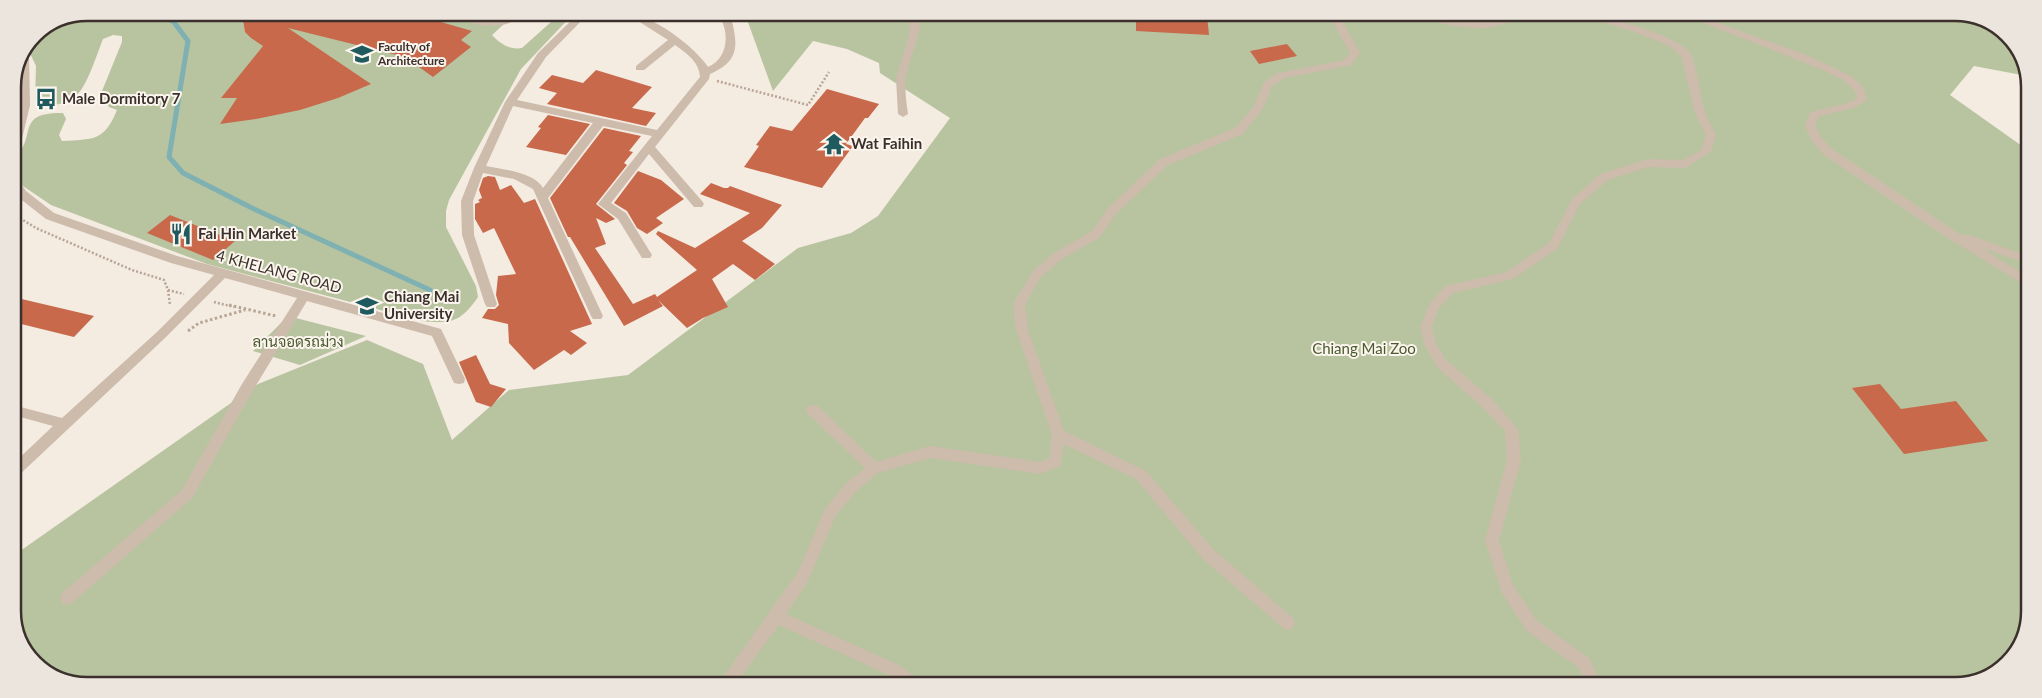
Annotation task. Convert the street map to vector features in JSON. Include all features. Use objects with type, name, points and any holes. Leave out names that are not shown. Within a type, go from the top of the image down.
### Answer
[{"type":"street","points":[[482,21],[502,24],[510,21]]},
{"type":"street","points":[[491,304],[468,235],[467,201],[479,168],[510,102],[542,55],[576,21]]},
{"type":"street","points":[[643,21],[694,54],[704,65],[706,75]]},
{"type":"street","points":[[646,255],[622,216],[604,204],[706,75],[718,68],[731,52],[733,42],[727,21]]},
{"type":"street","points":[[903,114],[900,94],[902,68],[911,51],[917,29],[916,21]]},
{"type":"street","points":[[731,677],[776,617],[803,576],[830,513],[851,487],[874,468],[930,452],[1040,468],[1055,462],[1058,434],[1022,330],[1019,304],[1037,274],[1058,256],[1096,234],[1111,212],[1164,162],[1239,131],[1259,107],[1268,84],[1282,75],[1347,63],[1355,53],[1337,21]]},
{"type":"street","points":[[1445,21],[1460,24],[1488,25],[1508,21]]},
{"type":"street","points":[[1590,677],[1584,663],[1532,626],[1507,588],[1492,540],[1514,460],[1511,429],[1488,404],[1441,363],[1430,344],[1426,327],[1434,306],[1449,289],[1509,276],[1552,246],[1576,202],[1604,177],[1648,163],[1685,164],[1706,152],[1711,136],[1700,113],[1686,55],[1673,44],[1609,21]]},
{"type":"street","points":[[1704,21],[1804,57],[1848,78],[1860,90],[1862,100],[1850,107],[1829,109],[1814,114],[1810,126],[1816,138],[1828,152],[1947,232],[2021,279]]},
{"type":"street","points":[[640,68],[674,40]]},
{"type":"street","points":[[21,110],[24,105],[24,70]]},
{"type":"street","points":[[510,102],[658,134]]},
{"type":"street","points":[[541,199],[600,122]]},
{"type":"street","points":[[649,147],[698,204]]},
{"type":"street","points":[[479,168],[517,176],[528,180],[537,187],[597,316]]},
{"type":"street","name":"4 KHELANG ROAD","points":[[21,193],[50,216],[175,260],[437,332],[459,379]]},
{"type":"street","points":[[1947,232],[2021,258]]},
{"type":"street","points":[[21,464],[222,274]]},
{"type":"street","points":[[67,598],[187,494],[247,388],[304,296]]},
{"type":"street","points":[[813,410],[874,468]]},
{"type":"street","points":[[21,412],[64,424]]},
{"type":"street","points":[[1058,434],[1141,475],[1208,554],[1288,623]]},
{"type":"street","points":[[776,617],[896,671],[904,677]]},
{"type":"path","points":[[706,75],[786,101],[808,105],[829,72]]},
{"type":"path","points":[[21,219],[36,228],[46,230],[132,270],[164,280],[171,308]]},
{"type":"path","points":[[168,290],[290,319]]},
{"type":"green space","points":[[87,21],[507,21],[492,35],[506,46],[522,48],[552,21],[566,21],[521,69],[449,200],[446,211],[446,227],[476,286],[478,297],[466,312],[454,320],[441,322],[422,321],[207,264],[51,205],[21,185],[21,151],[29,128],[38,117],[63,113],[66,119],[59,135],[62,141],[90,139],[102,133],[117,110],[109,107],[101,97],[122,42],[122,36],[113,35],[103,39],[81,90],[77,95],[65,102],[46,105],[35,100],[36,66],[30,54],[40,40],[62,26]]},
{"type":"green space","name":"Chiang Mai Zoo","points":[[748,21],[1955,21],[1984,28],[2002,40],[2016,62],[2019,75],[1974,66],[1950,95],[2021,145],[2021,611],[2017,632],[2012,644],[2002,658],[1984,670],[1955,677],[87,677],[66,673],[54,668],[40,658],[26,636],[21,615],[21,550],[258,384],[367,340],[423,364],[452,440],[509,390],[628,375],[798,248],[851,233],[878,216],[950,118],[880,73],[879,63],[847,49],[813,41],[773,91]]},
{"type":"green space","name":"ลานจอดรถม่วง","points":[[288,316],[366,336],[300,365],[253,351]]},
{"type":"building","points":[[243,21],[438,21],[472,31],[461,40],[471,47],[433,77],[405,57],[288,28],[371,84],[338,98],[300,110],[220,124],[237,98],[221,98],[263,46],[245,32]]},
{"type":"building","points":[[1136,21],[1208,21],[1209,35],[1136,31]]},
{"type":"building","points":[[1287,44],[1297,56],[1259,64],[1250,51]]},
{"type":"building","points":[[596,70],[652,87],[632,108],[656,113],[646,126],[547,104],[557,93],[539,88],[552,75],[583,83]]},
{"type":"building","points":[[827,89],[879,104],[868,118],[865,118],[846,144],[853,146],[822,188],[744,167],[759,146],[756,145],[770,126],[792,131]]},
{"type":"building","points":[[548,115],[590,124],[566,155],[526,147],[541,128],[538,127]]},
{"type":"building","points":[[604,128],[641,136],[629,151],[633,152],[624,163],[627,165],[596,204],[615,219],[606,223],[596,218],[606,244],[595,248],[633,304],[655,294],[657,297],[697,270],[656,234],[658,231],[695,248],[750,213],[700,194],[711,183],[724,188],[730,186],[782,205],[762,228],[742,241],[775,264],[755,280],[733,264],[712,279],[728,307],[703,318],[687,328],[658,300],[663,306],[624,326],[570,237],[568,237],[550,198]]},
{"type":"building","points":[[638,171],[661,180],[684,199],[656,218],[663,223],[647,234],[637,228],[627,211],[614,203]]},
{"type":"building","points":[[488,176],[495,177],[500,190],[511,185],[524,203],[535,199],[592,324],[570,331],[587,343],[571,355],[564,350],[534,370],[509,343],[508,324],[482,318],[488,309],[495,309],[499,305],[496,295],[498,276],[516,274],[494,228],[483,233],[475,219],[475,204],[480,202],[478,200],[482,198],[479,190],[483,178]]},
{"type":"building","points":[[170,215],[235,241],[213,260],[147,233]]},
{"type":"building","points":[[21,299],[94,316],[74,337],[21,324]]},
{"type":"building","points":[[476,355],[490,384],[506,389],[491,407],[476,402],[459,362]]},
{"type":"building","points":[[1880,384],[1901,409],[1956,401],[1988,441],[1904,454],[1852,388]]},
{"type":"waterway","points":[[173,21],[188,41],[169,157],[183,173],[254,209],[430,290]]},
{"type":"place","name":"Faculty of Architecture","points":[[362,54]]},
{"type":"place","name":"Male Dormitory 7","points":[[46,99]]},
{"type":"place","name":"Wat Faihin","points":[[834,144]]},
{"type":"place","name":"Fai Hin Market","points":[[181,234]]},
{"type":"place","name":"Chiang Mai University","points":[[367,306]]}]
